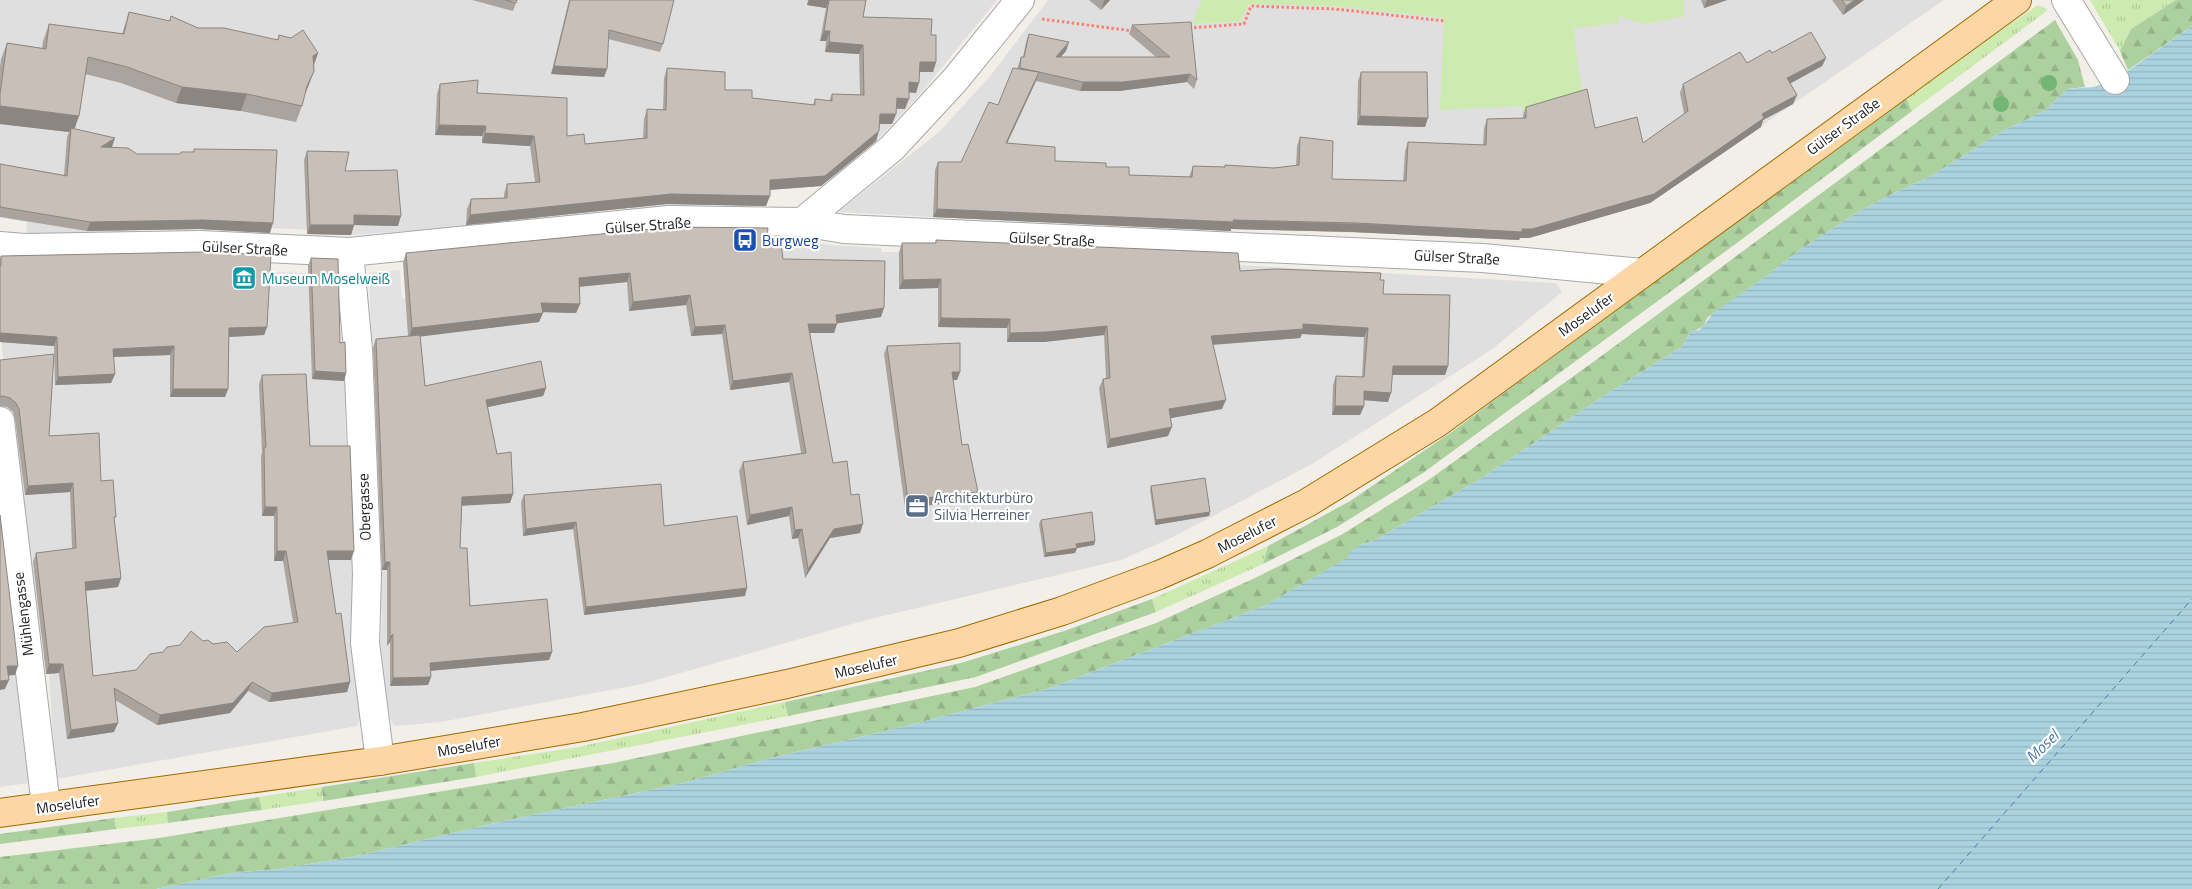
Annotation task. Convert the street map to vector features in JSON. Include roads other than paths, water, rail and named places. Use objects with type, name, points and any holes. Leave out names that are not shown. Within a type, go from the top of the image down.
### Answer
[{"type":"main road","name":"Gülser Straße","points":[[1642,273],[2017,0]]},
{"type":"main road","name":"Moselufer","points":[[0,813],[380,761],[583,727],[895,660],[1014,627],[1135,584],[1207,554],[1307,502],[1437,423],[1642,273]]},
{"type":"street","points":[[2066,0],[2115,80]]},
{"type":"street","points":[[802,222],[892,148],[954,80],[1017,3]]},
{"type":"street","name":"Gülser Straße","points":[[0,246],[24,248],[200,245],[349,252],[669,220],[802,222],[844,229],[1483,258],[1642,273]]},
{"type":"street","name":"Obergasse","points":[[349,252],[358,360],[367,574],[365,643],[380,761]]},
{"type":"street","name":"Mühlengasse","points":[[0,421],[46,806]]},
{"type":"water","name":"Mosel","points":[[2192,26],[2192,889],[156,889],[232,873],[278,869],[352,857],[495,823],[683,783],[771,758],[906,726],[1047,689],[1264,606],[1349,557],[1349,552],[1360,545],[1375,540],[1480,479],[1602,397],[1672,353],[1683,345],[1691,331],[1701,329],[1714,312],[1768,275],[1801,249],[1858,212],[1931,176],[2001,132],[2046,110],[2067,89],[2093,87],[2115,80]]},
{"type":"place","name":"Burgweg","points":[[745,240]]},
{"type":"place","name":"Museum Moselweiß","points":[[244,278]]},
{"type":"place","name":"Architekturbüro Silvia Herreiner","points":[[917,506]]}]
